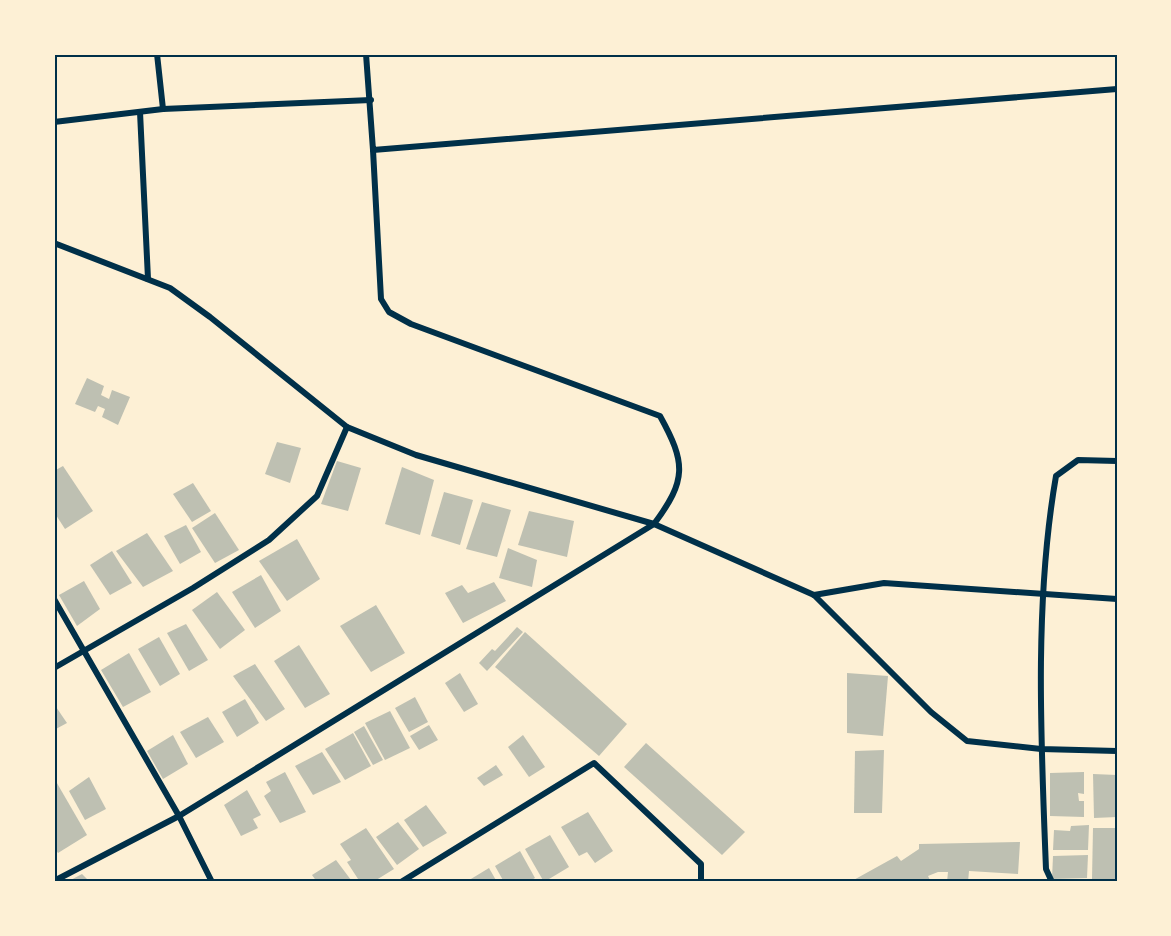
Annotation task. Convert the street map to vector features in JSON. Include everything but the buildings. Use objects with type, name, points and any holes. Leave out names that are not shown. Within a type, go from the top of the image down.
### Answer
[{"type":"street","points":[[157,54],[163,109]]},
{"type":"street","points":[[54,881],[179,816],[654,524],[668,505],[681,474],[677,447],[660,416],[411,324],[389,312],[381,299],[371,100],[366,54]]},
{"type":"street","points":[[373,150],[1117,88]]},
{"type":"street","points":[[54,122],[163,109],[371,100]]},
{"type":"street","points":[[140,112],[148,279]]},
{"type":"street","points":[[54,243],[170,288],[210,317],[347,427],[416,455],[654,524],[814,595],[931,712],[967,741],[1041,748],[1117,751]]},
{"type":"street","points":[[54,668],[269,540],[317,496],[347,427]]},
{"type":"street","points":[[1052,882],[1046,869],[1041,748],[1044,593],[1056,476],[1078,460],[1117,461]]},
{"type":"street","points":[[814,595],[885,583],[1117,599]]},
{"type":"street","points":[[54,599],[179,816],[212,882]]},
{"type":"street","points":[[401,882],[594,762],[701,864],[701,882]]}]
